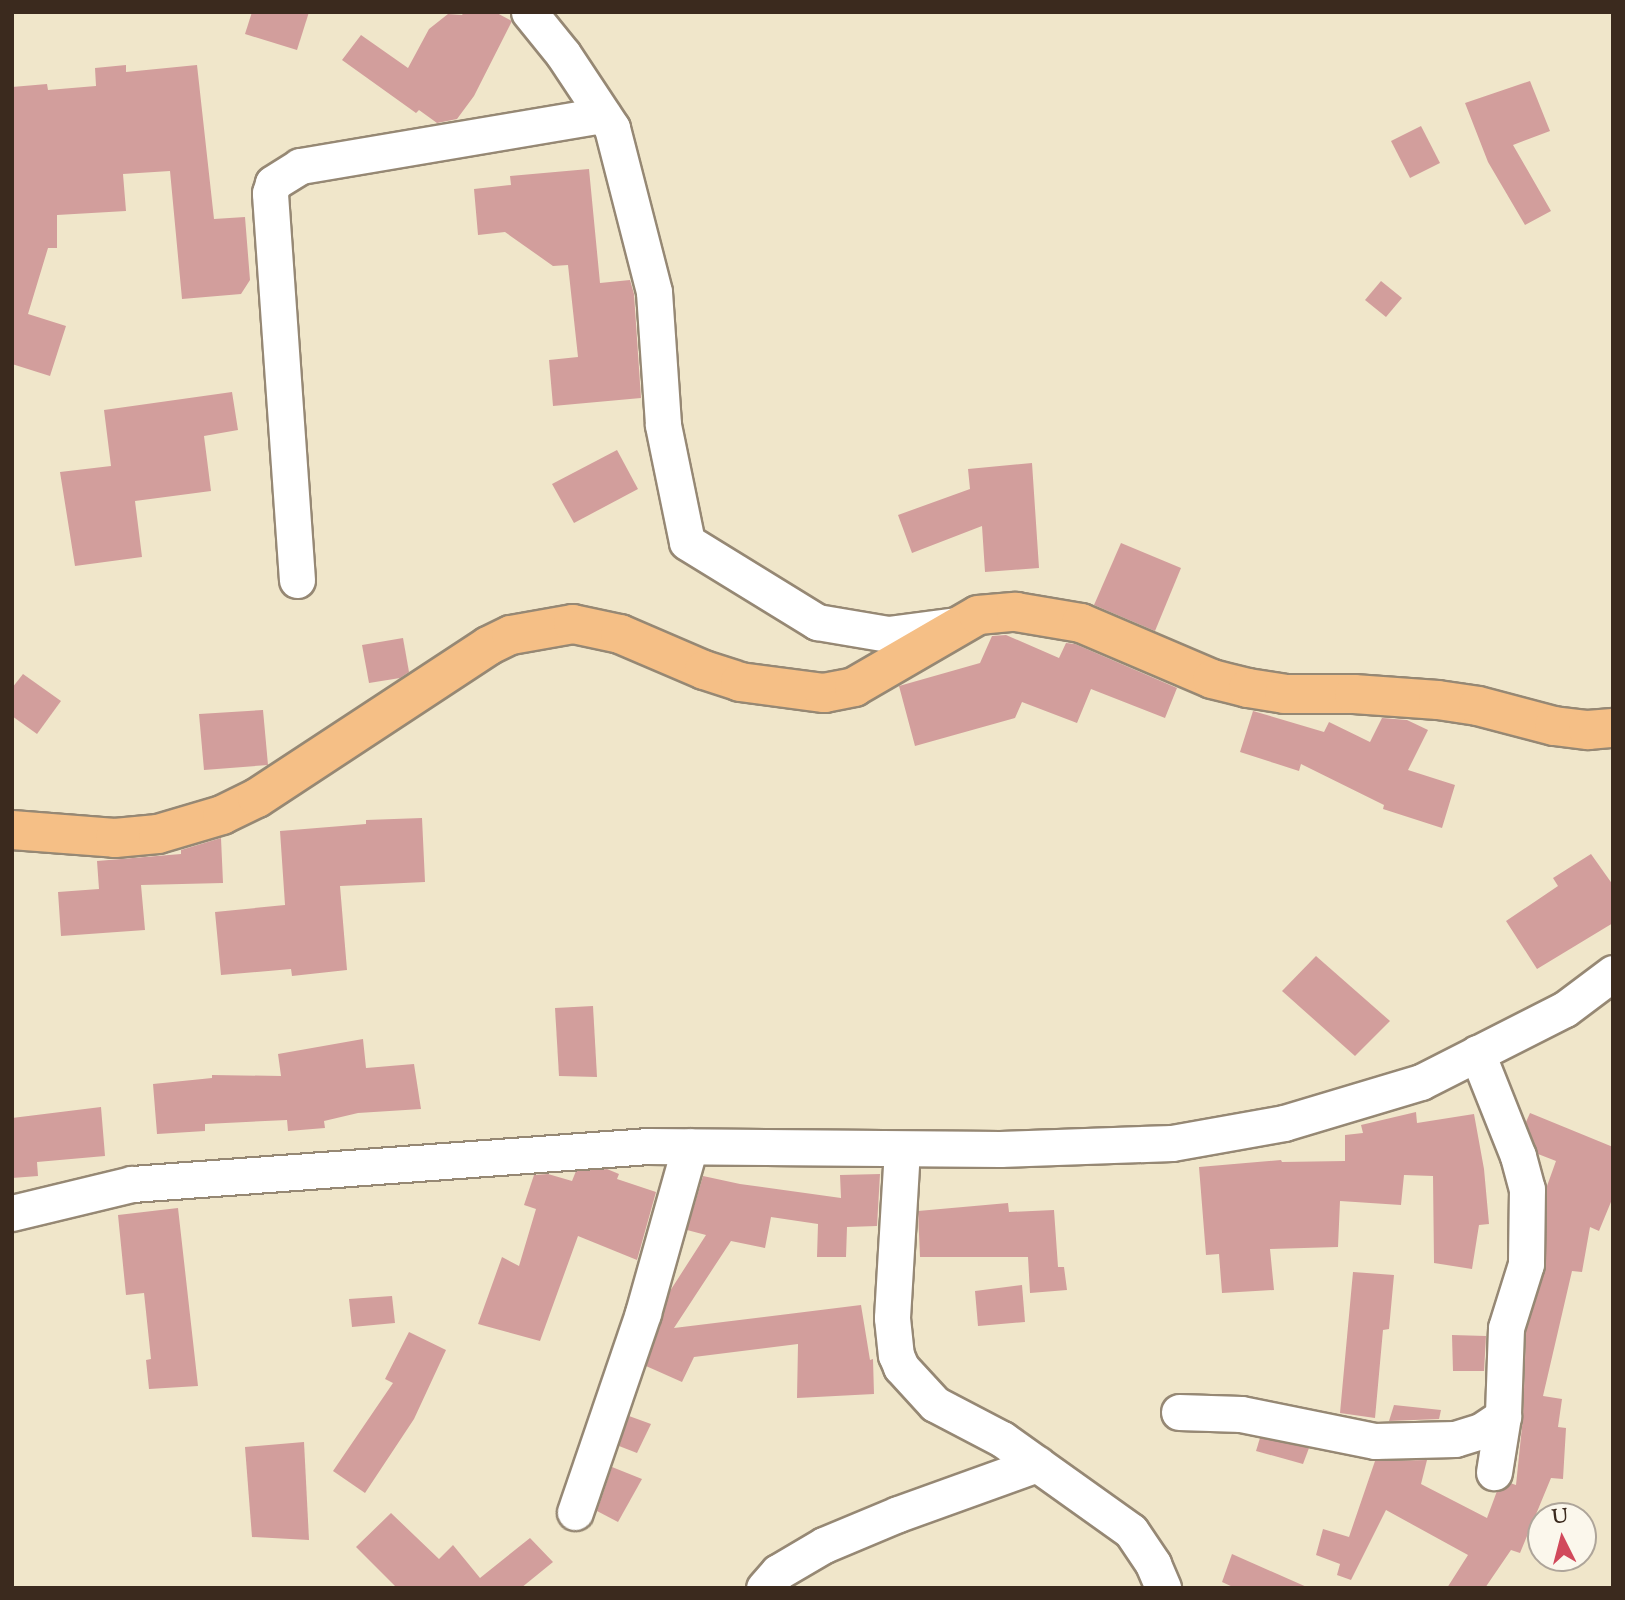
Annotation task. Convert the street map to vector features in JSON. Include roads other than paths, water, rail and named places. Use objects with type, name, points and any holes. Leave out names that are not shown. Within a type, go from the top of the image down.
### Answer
[{"type":"main road","points":[[12,830],[116,838],[159,834],[222,815],[257,798],[488,646],[511,635],[573,624],[620,634],[704,670],[740,682],[824,693],[854,687],[892,668],[956,625],[978,615],[1016,612],[1081,623],[1212,678],[1248,688],[1284,694],[1354,694],[1438,700],[1478,706],[1554,726],[1588,730],[1613,728]]},
{"type":"street","points":[[529,12],[563,54],[612,128],[654,292],[663,425],[687,542],[817,622],[888,634],[956,625]]},
{"type":"street","points":[[297,580],[270,193],[273,183],[300,166],[603,115]]},
{"type":"street","points":[[12,1213],[132,1184],[648,1146],[1000,1149],[1172,1143],[1284,1123],[1421,1082],[1565,1009],[1613,973]]},
{"type":"street","points":[[1477,1053],[1510,1134],[1527,1189],[1525,1264],[1506,1328],[1503,1416],[1494,1472]]},
{"type":"street","points":[[576,1512],[642,1313],[690,1146]]},
{"type":"street","points":[[902,1149],[892,1318],[896,1355],[901,1367],[935,1404],[1002,1438],[1131,1531],[1153,1563],[1163,1588]]},
{"type":"street","points":[[1179,1412],[1241,1414],[1375,1441],[1455,1439],[1481,1431],[1503,1416]]},
{"type":"street","points":[[764,1588],[778,1572],[824,1545],[898,1514],[1037,1464]]}]
